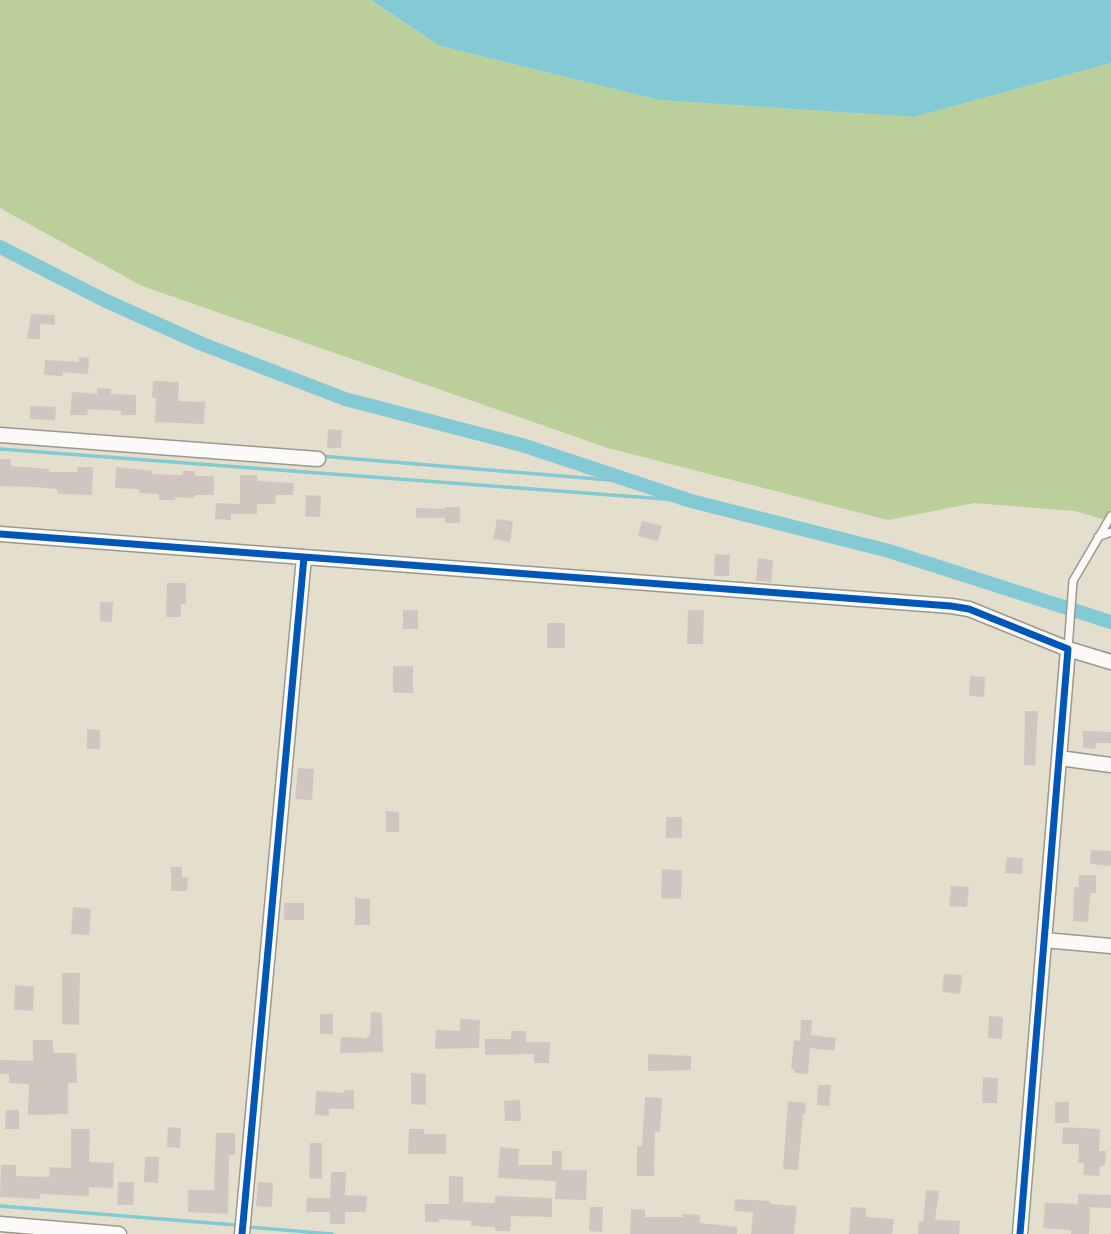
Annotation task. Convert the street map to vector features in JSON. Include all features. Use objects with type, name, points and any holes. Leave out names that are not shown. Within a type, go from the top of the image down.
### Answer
[{"type":"street","points":[[0,435],[318,459]]},
{"type":"street","points":[[0,534],[951,606],[969,609],[1068,643],[1111,662]]},
{"type":"street","points":[[242,1234],[303,557]]},
{"type":"street","points":[[1020,1234],[1068,643]]},
{"type":"street","points":[[1059,758],[1111,765]]},
{"type":"street","points":[[1044,940],[1111,946]]},
{"type":"street","points":[[0,1224],[120,1234]]},
{"type":"lane","points":[[1068,643],[1073,581],[1111,516]]},
{"type":"lane","points":[[1097,537],[1111,532]]},
{"type":"green space","points":[[0,0],[369,0],[440,46],[659,100],[914,117],[1111,63],[1111,522],[1075,511],[974,503],[888,520],[608,448],[142,286],[0,208]]},
{"type":"water","points":[[370,0],[1111,0],[1111,63],[914,117],[659,100],[440,46]]},
{"type":"building","points":[[31,314],[55,315],[55,325],[40,324],[40,339],[27,339]]},
{"type":"building","points":[[79,357],[89,358],[88,374],[63,372],[62,376],[44,375],[45,360],[79,362]]},
{"type":"building","points":[[153,381],[179,382],[178,401],[205,402],[204,424],[155,422],[156,398],[152,398]]},
{"type":"building","points":[[97,388],[111,389],[111,394],[136,395],[136,415],[121,415],[121,411],[88,409],[87,415],[70,415],[72,392],[97,394]]},
{"type":"building","points":[[30,406],[56,407],[55,420],[30,419]]},
{"type":"building","points":[[328,429],[342,430],[341,448],[327,448]]},
{"type":"building","points":[[0,459],[11,459],[11,466],[49,469],[49,472],[77,472],[77,467],[93,467],[92,495],[60,494],[57,489],[0,486]]},
{"type":"building","points":[[116,467],[153,471],[152,474],[183,475],[183,471],[195,471],[195,476],[214,476],[214,495],[159,500],[159,494],[139,493],[139,489],[115,488]]},
{"type":"building","points":[[240,475],[257,475],[257,481],[294,483],[293,495],[276,495],[275,504],[257,504],[257,514],[231,514],[231,520],[215,519],[216,503],[240,504]]},
{"type":"building","points":[[306,495],[321,496],[320,517],[305,517]]},
{"type":"building","points":[[460,507],[460,523],[445,523],[445,518],[416,518],[416,508]]},
{"type":"building","points":[[497,519],[513,521],[510,542],[493,539]]},
{"type":"building","points":[[642,521],[662,526],[658,541],[638,536]]},
{"type":"building","points":[[715,554],[730,555],[729,576],[714,576]]},
{"type":"building","points":[[758,558],[773,560],[771,582],[756,581]]},
{"type":"building","points":[[167,583],[186,583],[186,604],[181,604],[181,617],[166,617]]},
{"type":"building","points":[[100,602],[113,602],[112,622],[100,621]]},
{"type":"building","points":[[403,610],[418,610],[418,629],[403,629]]},
{"type":"building","points":[[688,610],[704,610],[703,644],[687,644]]},
{"type":"building","points":[[547,623],[565,623],[565,648],[547,648]]},
{"type":"building","points":[[393,666],[413,666],[413,693],[393,693]]},
{"type":"building","points":[[970,676],[985,677],[984,697],[969,696]]},
{"type":"building","points":[[1025,711],[1038,711],[1035,766],[1024,765]]},
{"type":"building","points":[[87,729],[100,730],[100,749],[87,749]]},
{"type":"building","points":[[1083,731],[1111,732],[1111,743],[1096,743],[1095,749],[1083,748]]},
{"type":"building","points":[[298,768],[314,769],[312,800],[295,799]]},
{"type":"building","points":[[386,811],[399,812],[399,832],[386,832]]},
{"type":"building","points":[[666,817],[682,817],[682,838],[666,838]]},
{"type":"building","points":[[1091,850],[1111,851],[1111,866],[1090,864]]},
{"type":"building","points":[[1007,857],[1023,858],[1022,874],[1005,873]]},
{"type":"building","points":[[171,867],[182,867],[182,877],[188,877],[187,891],[171,891]]},
{"type":"building","points":[[662,869],[682,870],[681,899],[661,898]]},
{"type":"building","points":[[1079,875],[1096,875],[1096,893],[1090,893],[1088,922],[1073,921],[1074,887],[1079,887]]},
{"type":"building","points":[[951,886],[969,887],[967,907],[949,906]]},
{"type":"building","points":[[355,898],[370,899],[370,925],[355,925]]},
{"type":"building","points":[[284,903],[304,903],[304,920],[284,920]]},
{"type":"building","points":[[73,907],[91,909],[89,935],[71,934]]},
{"type":"building","points":[[62,973],[80,973],[79,1025],[62,1024]]},
{"type":"building","points":[[944,974],[962,975],[960,994],[942,992]]},
{"type":"building","points":[[15,985],[34,987],[33,1011],[14,1010]]},
{"type":"building","points":[[371,1012],[382,1013],[383,1052],[340,1053],[341,1037],[370,1036]]},
{"type":"building","points":[[320,1014],[333,1014],[333,1034],[320,1034]]},
{"type":"building","points":[[989,1016],[1003,1017],[1002,1039],[988,1038]]},
{"type":"building","points":[[460,1019],[480,1020],[479,1048],[435,1049],[436,1030],[460,1031]]},
{"type":"building","points":[[801,1020],[812,1020],[811,1035],[836,1038],[834,1051],[810,1048],[808,1074],[794,1073],[794,1069],[791,1069],[794,1040],[800,1041]]},
{"type":"building","points":[[511,1031],[526,1031],[526,1042],[550,1042],[549,1063],[534,1063],[534,1054],[485,1055],[485,1039],[511,1039]]},
{"type":"building","points":[[33,1040],[53,1040],[53,1053],[76,1053],[77,1083],[68,1083],[68,1114],[28,1115],[29,1084],[9,1083],[9,1074],[0,1074],[0,1060],[33,1061]]},
{"type":"building","points":[[648,1054],[691,1056],[691,1070],[648,1071]]},
{"type":"building","points":[[411,1073],[426,1074],[426,1105],[411,1104]]},
{"type":"building","points":[[983,1077],[998,1078],[997,1103],[982,1103]]},
{"type":"building","points":[[818,1085],[831,1085],[829,1106],[817,1105]]},
{"type":"building","points":[[344,1090],[354,1090],[354,1109],[329,1109],[329,1116],[315,1115],[316,1091],[344,1093]]},
{"type":"building","points":[[645,1097],[662,1098],[660,1132],[655,1131],[654,1176],[637,1176],[637,1146],[642,1146]]},
{"type":"building","points":[[520,1100],[521,1121],[505,1121],[504,1101]]},
{"type":"building","points":[[788,1101],[806,1103],[798,1170],[783,1169]]},
{"type":"building","points":[[1055,1102],[1069,1102],[1069,1123],[1055,1123]]},
{"type":"building","points":[[6,1110],[19,1110],[19,1129],[5,1129]]},
{"type":"building","points":[[168,1127],[181,1128],[180,1148],[167,1147]]},
{"type":"building","points":[[1063,1127],[1100,1129],[1099,1151],[1106,1151],[1105,1166],[1100,1166],[1099,1176],[1083,1175],[1084,1163],[1078,1163],[1079,1144],[1062,1144]]},
{"type":"building","points":[[71,1129],[90,1129],[89,1162],[114,1163],[113,1188],[89,1187],[89,1196],[40,1194],[40,1199],[0,1197],[1,1165],[16,1165],[16,1176],[49,1177],[50,1167],[71,1168]]},
{"type":"building","points":[[409,1129],[424,1129],[424,1134],[446,1134],[446,1154],[408,1154]]},
{"type":"building","points":[[216,1133],[235,1133],[235,1155],[229,1155],[228,1214],[188,1212],[188,1190],[214,1190]]},
{"type":"building","points":[[310,1143],[322,1143],[322,1179],[309,1178]]},
{"type":"building","points":[[500,1147],[519,1149],[518,1165],[552,1165],[552,1151],[562,1151],[562,1170],[587,1170],[586,1200],[555,1199],[556,1181],[498,1178]]},
{"type":"building","points":[[145,1157],[159,1157],[158,1183],[144,1182]]},
{"type":"building","points":[[331,1172],[346,1172],[345,1195],[367,1196],[366,1212],[345,1212],[345,1224],[330,1224],[330,1212],[306,1212],[307,1198],[330,1198]]},
{"type":"building","points":[[449,1176],[463,1177],[463,1202],[495,1203],[495,1196],[552,1198],[552,1217],[511,1216],[510,1231],[471,1226],[471,1221],[439,1219],[439,1222],[425,1222],[425,1204],[449,1204]]},
{"type":"building","points":[[118,1182],[134,1182],[133,1205],[117,1205]]},
{"type":"building","points":[[258,1182],[273,1183],[272,1207],[256,1206]]},
{"type":"building","points":[[926,1190],[939,1191],[935,1220],[960,1221],[959,1234],[918,1234],[919,1221],[923,1222]]},
{"type":"building","points":[[1078,1194],[1111,1195],[1111,1208],[1090,1207],[1089,1234],[1071,1234],[1071,1230],[1043,1228],[1045,1203],[1078,1204]]},
{"type":"building","points":[[735,1199],[797,1206],[794,1234],[751,1234],[753,1212],[734,1211]]},
{"type":"building","points":[[590,1207],[603,1207],[602,1232],[589,1231]]},
{"type":"building","points":[[851,1207],[866,1208],[866,1217],[894,1219],[892,1234],[849,1234]]},
{"type":"building","points":[[631,1209],[645,1210],[645,1217],[700,1215],[700,1223],[737,1227],[737,1234],[630,1234]]},
{"type":"waterway","points":[[0,247],[104,300],[202,344],[345,399],[522,445],[691,501],[889,551],[1111,622]]},
{"type":"waterway","points":[[0,449],[691,501]]},
{"type":"waterway","points":[[320,456],[634,482]]},
{"type":"waterway","points":[[0,1206],[236,1225]]},
{"type":"waterway","points":[[248,1227],[332,1234]]},
{"type":"cycle path","points":[[0,534],[951,606],[969,609],[1068,649],[1020,1234]]},
{"type":"cycle path","points":[[242,1234],[304,557]]}]
